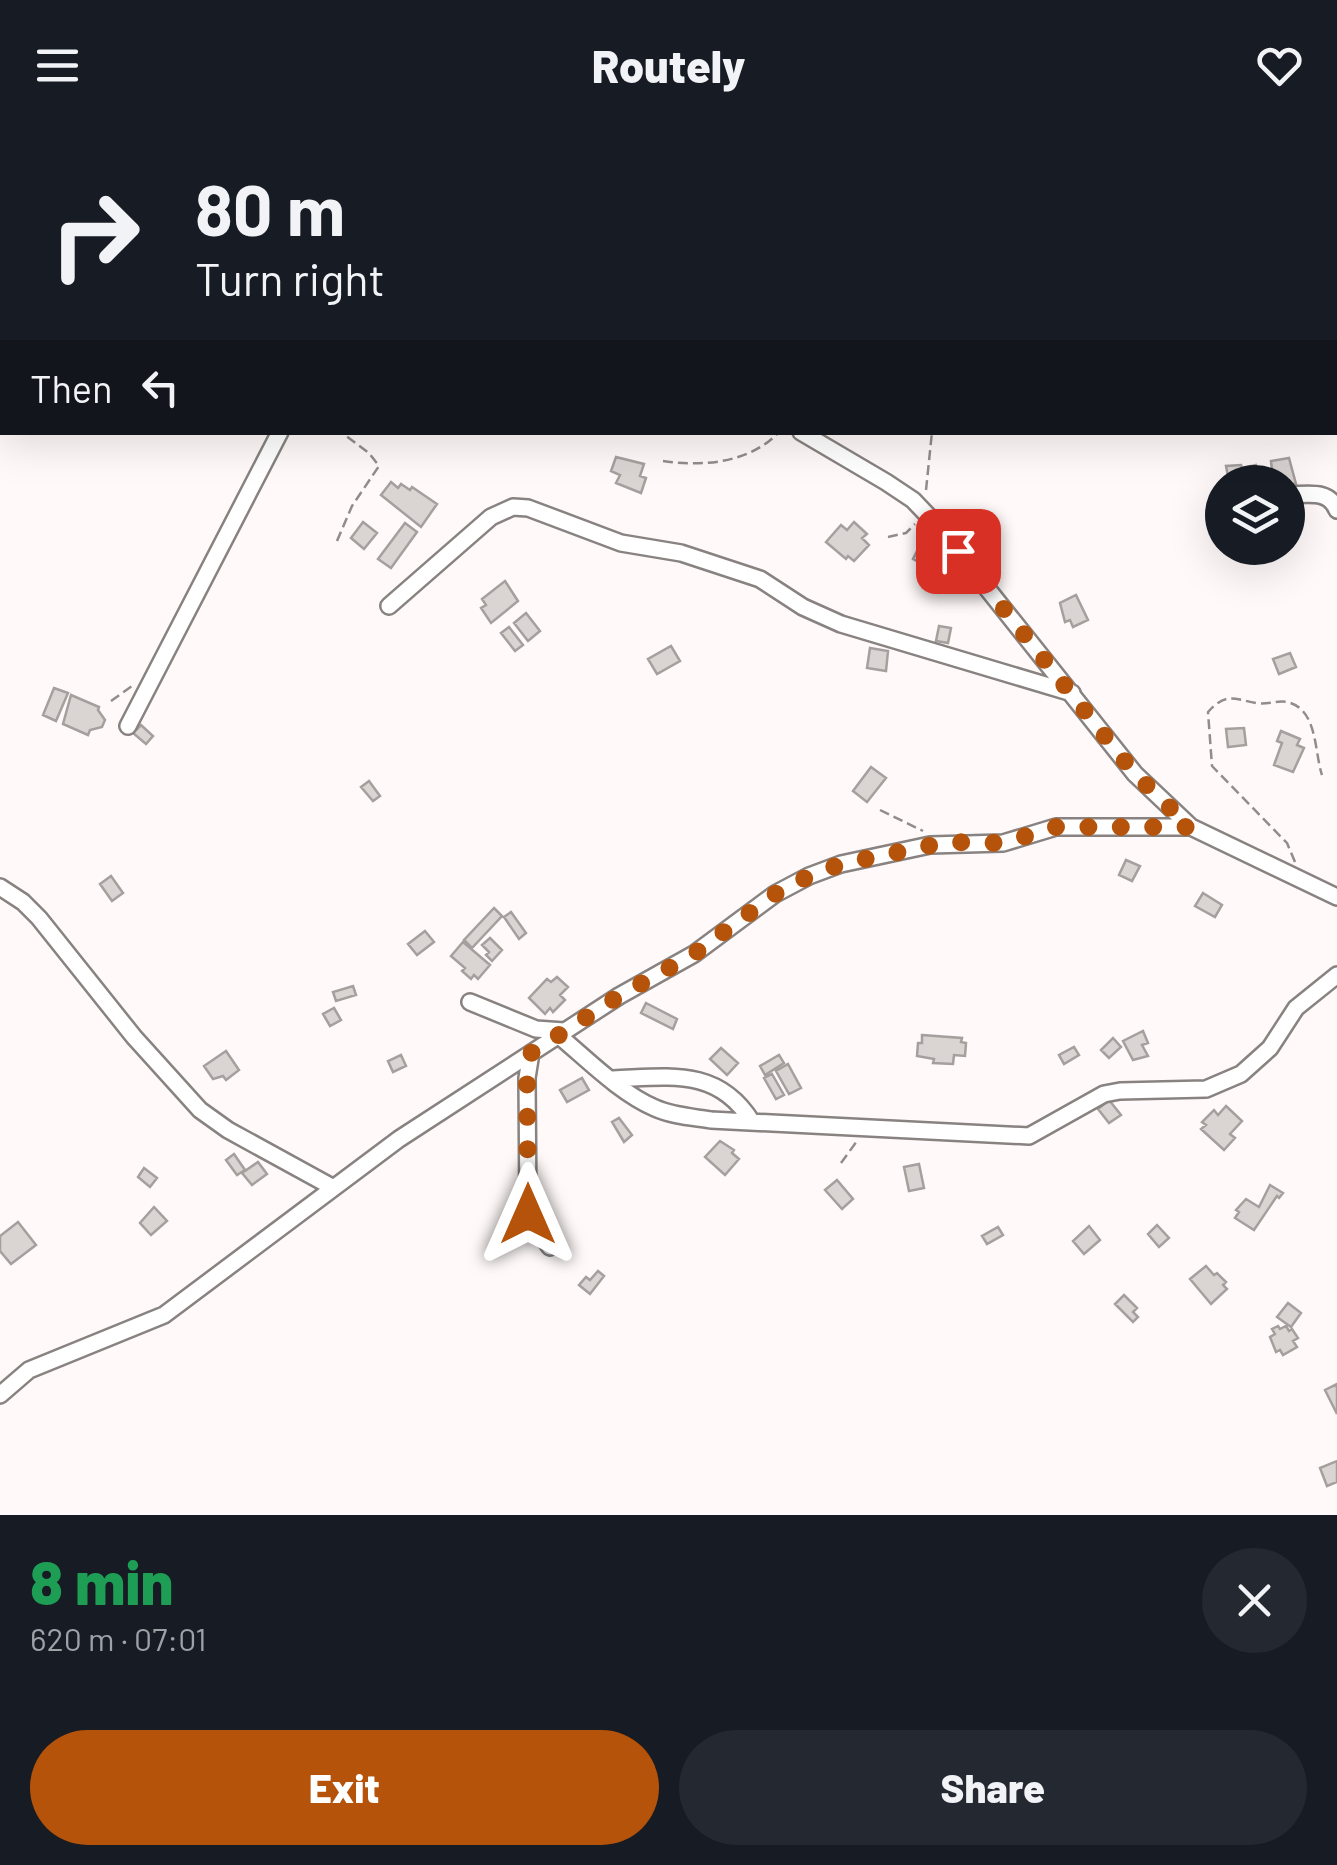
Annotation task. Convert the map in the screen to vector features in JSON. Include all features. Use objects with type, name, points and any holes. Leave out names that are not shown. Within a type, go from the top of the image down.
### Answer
[{"type":"street","points":[[128,726],[278,435]]},
{"type":"street","points":[[805,435],[912,500],[935,523],[1135,774],[1190,827],[1337,897]]},
{"type":"street","points":[[1305,495],[1322,494],[1334,502],[1337,510]]},
{"type":"street","points":[[390,606],[490,517],[512,507],[528,508],[621,544],[681,554],[760,579],[813,612],[841,624],[1072,693]]},
{"type":"street","points":[[0,1395],[29,1370],[164,1315],[399,1138],[561,1033],[694,954],[800,880],[841,864],[947,842],[1003,843],[1056,827],[1190,827]]},
{"type":"street","points":[[0,887],[40,918],[134,1037],[200,1110],[332,1188]]},
{"type":"street","points":[[470,1002],[536,1029],[561,1033],[613,1079],[657,1109],[711,1120],[1029,1136],[1104,1094],[1206,1089],[1241,1074],[1270,1048],[1308,996],[1337,975]]},
{"type":"street","points":[[531,1053],[527,1078],[528,1214],[550,1247]]},
{"type":"street","points":[[613,1079],[694,1077],[719,1090],[746,1112],[752,1122]]},
{"type":"path","points":[[337,542],[352,506],[379,466],[345,435]]},
{"type":"path","points":[[663,461],[687,465],[713,463],[748,454],[770,443],[777,435]]},
{"type":"path","points":[[1296,878],[1296,866],[1286,843],[1212,766],[1208,712],[1218,702],[1240,697],[1251,702],[1268,704],[1280,700],[1294,704],[1304,711],[1312,729],[1322,775]]},
{"type":"path","points":[[880,810],[947,842]]},
{"type":"path","points":[[841,1164],[866,1128]]},
{"type":"building","points":[[616,457],[644,464],[640,476],[646,478],[641,493],[616,483],[620,475],[611,471]]},
{"type":"building","points":[[1289,458],[1291,465],[1271,465],[1271,461]]},
{"type":"building","points":[[391,482],[398,488],[401,484],[410,490],[412,487],[437,504],[421,527],[381,495]]},
{"type":"building","points":[[363,522],[377,533],[364,549],[351,538]]},
{"type":"building","points":[[854,522],[867,534],[862,538],[869,545],[854,561],[826,542],[841,525],[847,530]]},
{"type":"building","points":[[405,523],[417,532],[391,568],[378,559]]},
{"type":"building","points":[[917,551],[932,560],[928,567],[913,559]]},
{"type":"building","points":[[505,581],[518,601],[491,623],[481,608],[486,605],[482,599]]},
{"type":"building","points":[[1076,595],[1088,620],[1073,627],[1070,620],[1065,622],[1060,603]]},
{"type":"building","points":[[526,613],[540,631],[528,641],[514,623]]},
{"type":"building","points":[[939,626],[951,628],[948,643],[936,641]]},
{"type":"building","points":[[509,627],[523,645],[515,651],[501,633]]},
{"type":"building","points":[[671,646],[680,661],[657,674],[648,659]]},
{"type":"building","points":[[870,648],[888,651],[886,671],[867,668]]},
{"type":"building","points":[[1290,653],[1296,667],[1279,674],[1273,659]]},
{"type":"building","points":[[54,688],[68,693],[56,721],[43,715]]},
{"type":"building","points":[[71,695],[99,707],[105,720],[102,727],[90,730],[88,735],[63,724]]},
{"type":"building","points":[[141,725],[153,736],[146,744],[133,733]]},
{"type":"building","points":[[1244,728],[1246,745],[1228,747],[1226,729]]},
{"type":"building","points":[[1281,731],[1300,739],[1297,745],[1304,748],[1293,772],[1274,765],[1282,743],[1277,741]]},
{"type":"building","points":[[871,767],[886,778],[867,802],[853,791]]},
{"type":"building","points":[[369,781],[380,796],[373,801],[361,787]]},
{"type":"building","points":[[1126,860],[1140,866],[1132,881],[1119,875]]},
{"type":"building","points":[[111,876],[123,893],[112,901],[100,884]]},
{"type":"building","points":[[1203,893],[1222,905],[1215,917],[1195,906]]},
{"type":"building","points":[[494,908],[502,916],[472,948],[464,940]]},
{"type":"building","points":[[511,912],[526,933],[519,939],[504,917]]},
{"type":"building","points":[[425,931],[434,942],[417,955],[408,944]]},
{"type":"building","points":[[490,938],[502,950],[492,961],[482,945]]},
{"type":"building","points":[[463,942],[490,965],[478,979],[474,975],[471,979],[451,956]]},
{"type":"building","points":[[557,977],[568,987],[560,995],[565,1000],[545,1014],[529,998],[547,979],[551,982]]},
{"type":"building","points":[[353,986],[356,995],[336,1001],[333,992]]},
{"type":"building","points":[[646,1003],[677,1019],[673,1029],[641,1013]]},
{"type":"building","points":[[334,1008],[341,1020],[330,1026],[323,1014]]},
{"type":"building","points":[[1143,1031],[1148,1043],[1142,1045],[1148,1056],[1133,1060],[1123,1041]]},
{"type":"building","points":[[922,1035],[962,1038],[961,1042],[966,1043],[965,1056],[954,1055],[953,1064],[933,1063],[934,1059],[917,1056]]},
{"type":"building","points":[[1113,1038],[1121,1047],[1109,1058],[1101,1050]]},
{"type":"building","points":[[1074,1047],[1079,1055],[1064,1064],[1059,1055]]},
{"type":"building","points":[[721,1048],[738,1063],[727,1075],[710,1059]]},
{"type":"building","points":[[226,1051],[239,1070],[226,1080],[223,1076],[213,1079],[204,1066]]},
{"type":"building","points":[[401,1055],[406,1066],[393,1072],[388,1061]]},
{"type":"building","points":[[779,1055],[784,1063],[765,1075],[760,1066]]},
{"type":"building","points":[[788,1064],[801,1088],[789,1094],[776,1071]]},
{"type":"building","points":[[772,1074],[784,1095],[776,1099],[764,1078]]},
{"type":"building","points":[[582,1078],[589,1090],[567,1102],[560,1090]]},
{"type":"building","points":[[1109,1100],[1121,1115],[1109,1123],[1098,1109]]},
{"type":"building","points":[[1226,1106],[1242,1121],[1230,1134],[1235,1138],[1224,1150],[1201,1129],[1206,1125],[1202,1122],[1214,1110],[1218,1115]]},
{"type":"building","points":[[619,1118],[632,1135],[624,1142],[612,1122]]},
{"type":"building","points":[[720,1141],[734,1150],[732,1153],[739,1159],[725,1175],[705,1157]]},
{"type":"building","points":[[234,1154],[245,1170],[237,1175],[226,1160]]},
{"type":"building","points":[[258,1162],[267,1174],[252,1185],[242,1173]]},
{"type":"building","points":[[919,1164],[924,1188],[909,1191],[904,1167]]},
{"type":"building","points":[[144,1168],[157,1178],[150,1187],[138,1177]]},
{"type":"building","points":[[837,1180],[853,1199],[842,1209],[825,1190]]},
{"type":"building","points":[[1270,1185],[1283,1193],[1254,1230],[1235,1218],[1239,1212],[1236,1210],[1246,1199],[1259,1207]]},
{"type":"building","points":[[154,1207],[167,1221],[151,1235],[140,1223]]},
{"type":"building","points":[[18,1222],[36,1245],[11,1264],[0,1251],[0,1236]]},
{"type":"building","points":[[1157,1225],[1169,1238],[1159,1247],[1148,1234]]},
{"type":"building","points":[[1089,1226],[1100,1240],[1084,1254],[1073,1241]]},
{"type":"building","points":[[998,1227],[1003,1235],[987,1244],[982,1236]]},
{"type":"building","points":[[1206,1266],[1226,1282],[1223,1285],[1227,1289],[1211,1304],[1190,1279]]},
{"type":"building","points":[[598,1271],[604,1276],[590,1294],[579,1285]]},
{"type":"building","points":[[1124,1295],[1137,1308],[1133,1312],[1138,1317],[1133,1322],[1115,1304]]},
{"type":"building","points":[[1288,1303],[1301,1313],[1291,1327],[1277,1317]]},
{"type":"building","points":[[1272,1329],[1292,1329],[1298,1338],[1293,1341],[1297,1347],[1283,1355],[1280,1350],[1276,1352],[1270,1337],[1275,1334]]},
{"type":"building","points":[[1337,1384],[1337,1414],[1325,1390]]},
{"type":"building","points":[[1337,1461],[1337,1482],[1327,1486],[1320,1468]]},
{"type":"route","points":[[528,1214],[527,1078],[531,1053],[710,944],[775,894],[841,864],[930,844],[1003,843],[1080,824],[1190,827],[1135,774],[958,551]]}]
